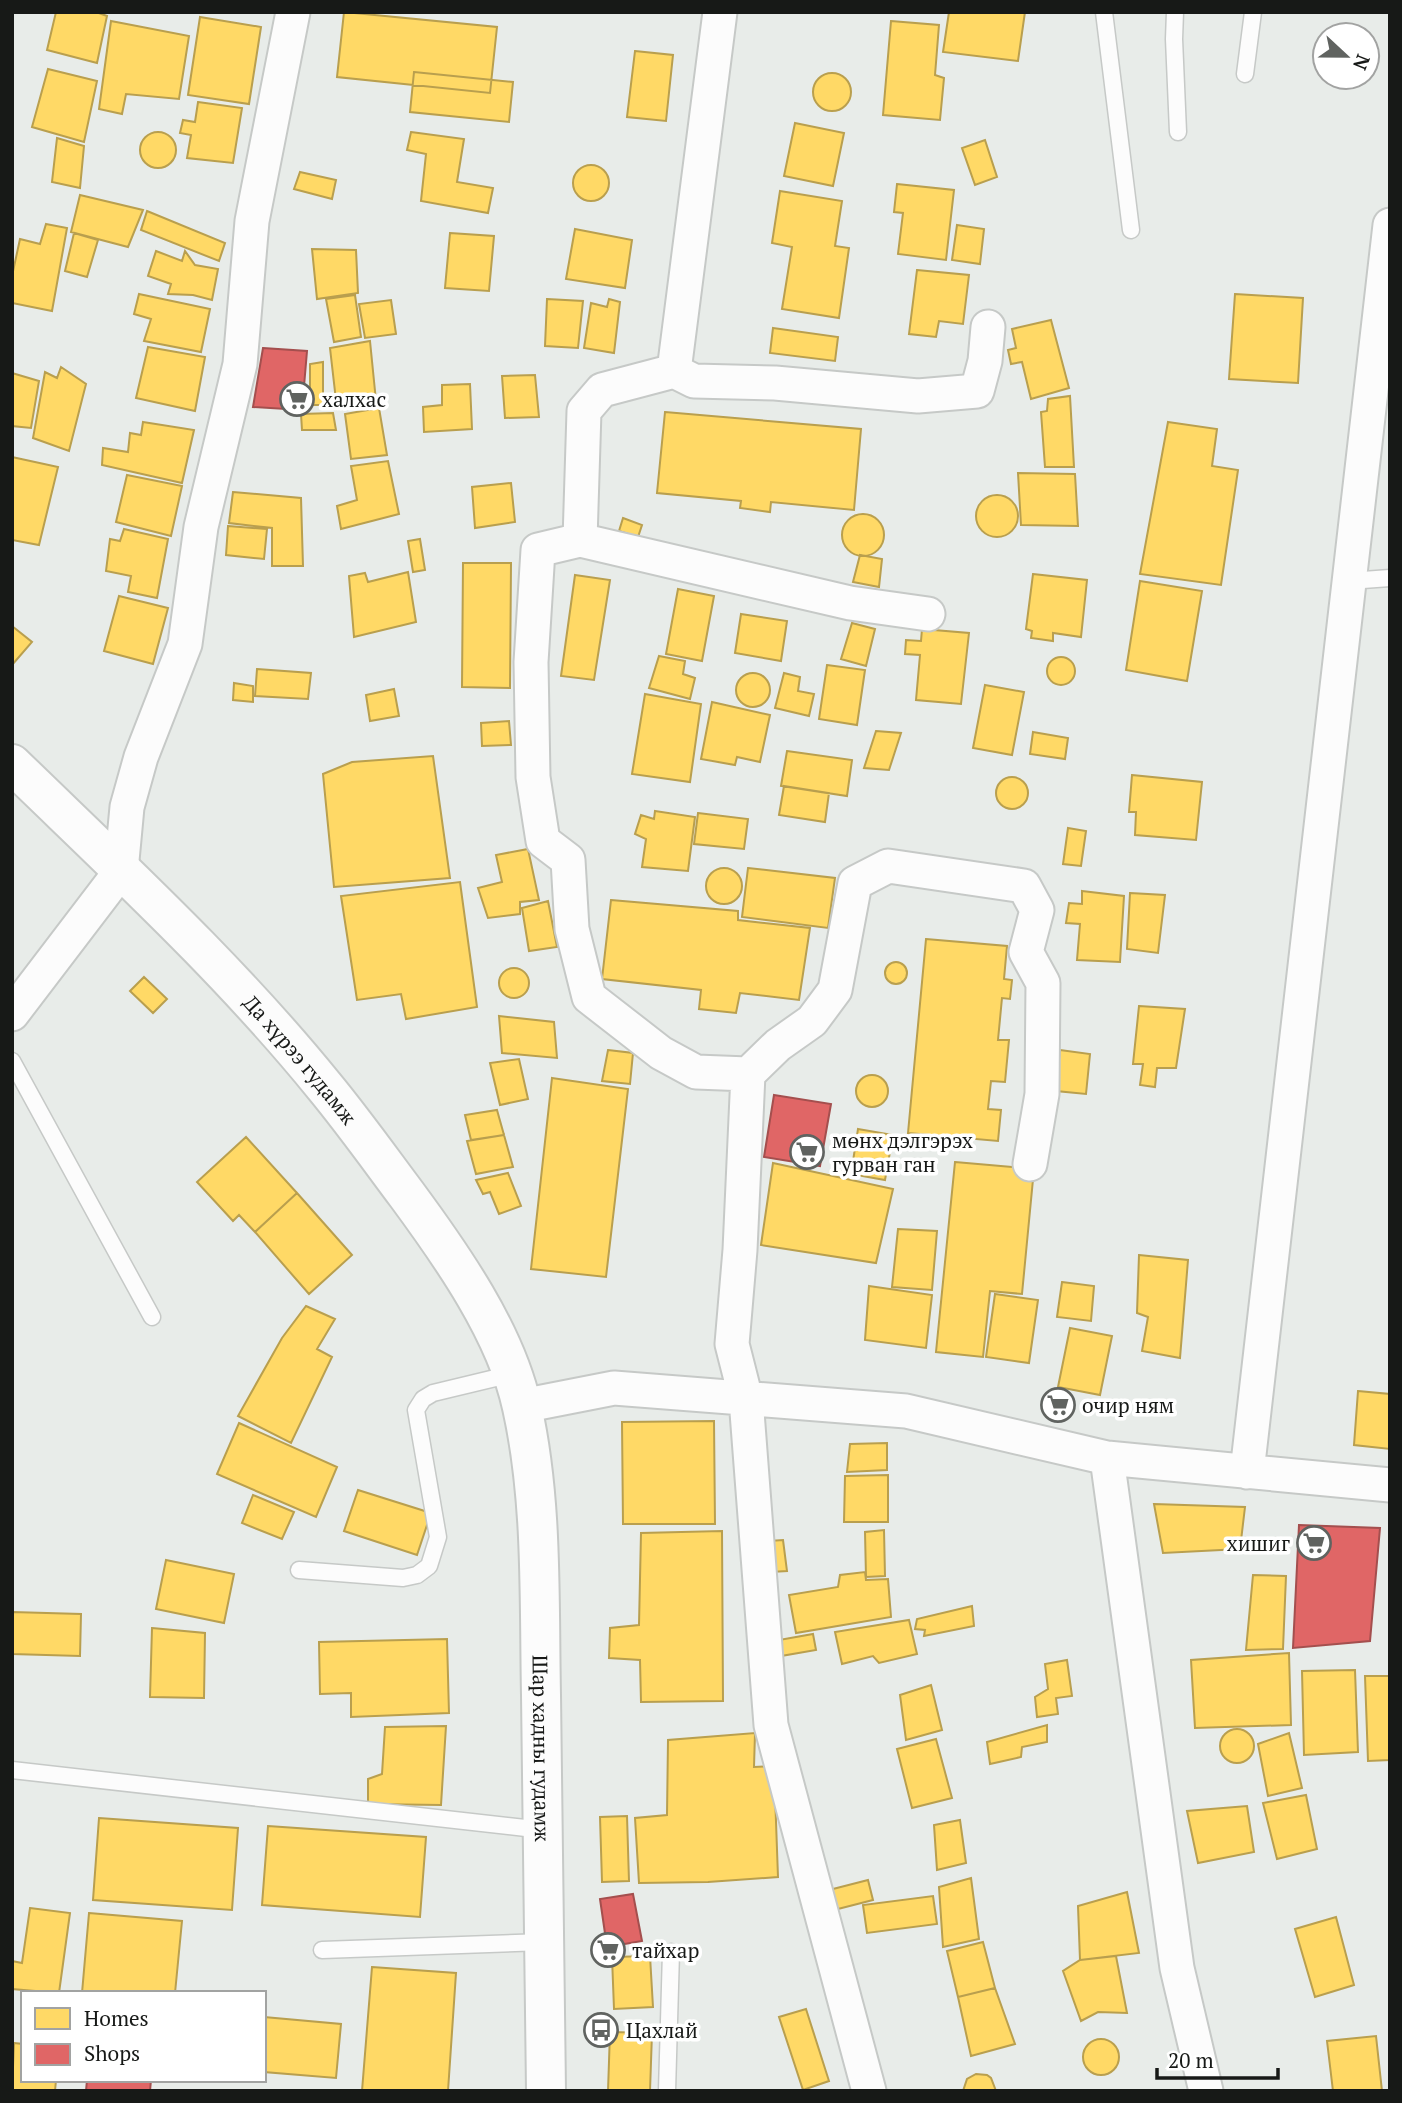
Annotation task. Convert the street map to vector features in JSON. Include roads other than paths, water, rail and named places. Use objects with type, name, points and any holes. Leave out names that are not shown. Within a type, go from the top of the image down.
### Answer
[{"type":"main road","name":"Да хүрээ гудамж","points":[[12,764],[187,935],[251,1003],[330,1094],[427,1222],[470,1285],[517,1390]]},
{"type":"main road","name":"Шар хадны гудамж","points":[[517,1390],[530,1456],[539,1577],[546,2091]]},
{"type":"street","points":[[12,1014],[121,871],[127,807],[141,757],[185,644],[201,527],[240,364],[251,221],[293,12]]},
{"type":"street","points":[[674,371],[720,12]]},
{"type":"street","points":[[1247,1472],[1390,225]]},
{"type":"street","points":[[580,540],[584,411],[601,390],[674,371],[694,381],[775,383],[918,396],[977,391],[985,361],[988,327]]},
{"type":"street","points":[[748,1074],[696,1072],[661,1053],[589,997],[572,929],[568,860],[543,841],[533,777],[531,662],[538,550],[580,540],[850,603],[928,614]]},
{"type":"street","points":[[869,2091],[771,1725],[746,1399],[732,1344],[740,1250],[748,1074],[778,1045],[812,1021],[835,990],[855,883],[888,866],[1024,886],[1037,909],[1026,952],[1043,984],[1042,1094],[1030,1164]]},
{"type":"street","points":[[517,1390],[614,1388],[906,1411],[1107,1458],[1390,1485]]},
{"type":"street","points":[[1107,1458],[1177,1968],[1206,2091]]},
{"type":"lane","points":[[1104,12],[1132,230]]},
{"type":"lane","points":[[1175,12],[1178,132]]},
{"type":"lane","points":[[1245,74],[1253,12]]},
{"type":"lane","points":[[1349,581],[1390,578]]},
{"type":"lane","points":[[12,1061],[152,1317]]},
{"type":"lane","points":[[299,1570],[403,1578],[417,1575],[429,1566],[438,1537],[416,1410],[423,1399],[433,1393],[517,1390]]},
{"type":"lane","points":[[12,1770],[542,1830]]},
{"type":"lane","points":[[322,1950],[544,1942]]},
{"type":"lane","points":[[667,2091],[671,1952]]},
{"type":"place","name":"халхас","points":[[297,399]]},
{"type":"place","name":"мөнх дэлгэрэх гурван ган","points":[[807,1152]]},
{"type":"place","name":"очир ням","points":[[1058,1405]]},
{"type":"place","name":"хишиг","points":[[1314,1543]]},
{"type":"place","name":"тайхар","points":[[608,1950]]},
{"type":"place","name":"Цахлай","points":[[601,2030]]}]
